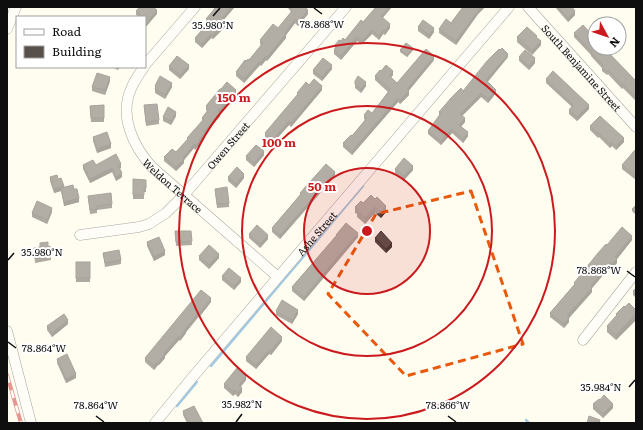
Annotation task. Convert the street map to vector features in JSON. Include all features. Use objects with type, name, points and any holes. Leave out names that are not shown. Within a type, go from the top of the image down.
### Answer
[{"type":"street","points":[[7,29],[16,7]]},
{"type":"street","name":"Weldon Terrace","points":[[146,64],[195,7]]},
{"type":"street","name":"Owen Street","points":[[80,234],[139,227],[149,224],[166,213],[184,195],[346,7]]},
{"type":"street","name":"Ashe Street","points":[[155,423],[509,7]]},
{"type":"street","name":"South Benjamine Street","points":[[528,7],[636,126]]},
{"type":"street","name":"Weldon Terrace","points":[[143,68],[130,89],[127,100],[127,110],[129,129],[133,141],[144,159],[278,277]]},
{"type":"street","points":[[583,340],[636,272]]},
{"type":"street","points":[[7,331],[31,423]]},
{"type":"highlighted area","points":[[471,191],[523,344],[406,376],[328,294],[376,214]]},
{"type":"building","points":[[140,7],[153,7],[157,10],[146,23],[146,16],[138,16],[140,14],[136,11]]},
{"type":"building","points":[[216,7],[231,7],[222,18],[226,22],[213,35],[211,34],[202,44],[195,38],[203,29],[201,28],[208,20],[206,19]]},
{"type":"building","points":[[291,7],[305,7],[308,10],[298,22],[295,19],[285,33],[286,34],[267,57],[266,56],[261,62],[260,61],[244,79],[236,72],[245,60],[249,60],[263,43],[260,40],[273,24],[278,28],[292,11],[290,9],[292,8]]},
{"type":"building","points":[[376,7],[389,7],[381,16],[390,24],[385,31],[383,30],[379,36],[372,30],[362,41],[357,37],[341,56],[334,50],[337,46],[335,45],[343,38],[345,40],[361,20],[363,22]]},
{"type":"building","points":[[463,7],[481,7],[456,41],[439,29],[446,19],[451,23]]},
{"type":"building","points":[[558,7],[572,7],[575,11],[568,18]]},
{"type":"building","points":[[423,20],[434,28],[429,35],[418,27]]},
{"type":"building","points":[[583,25],[587,29],[587,47],[574,33]]},
{"type":"building","points":[[527,27],[541,41],[532,51],[517,37]]},
{"type":"building","points":[[406,43],[413,48],[407,55],[400,50]]},
{"type":"building","points":[[502,48],[508,54],[486,80],[496,90],[488,99],[481,93],[460,114],[465,118],[459,125],[468,132],[463,139],[452,129],[441,141],[428,131],[441,113],[439,112],[461,88],[463,91],[487,61],[499,49],[500,50]]},
{"type":"building","points":[[426,49],[434,56],[407,89],[409,91],[400,100],[398,98],[352,151],[343,143],[351,135],[352,136],[367,118],[364,115],[368,110],[372,113],[390,89],[375,76],[386,65],[393,71],[389,76],[397,83]]},
{"type":"building","points":[[525,50],[535,58],[529,66],[519,57]]},
{"type":"building","points":[[177,56],[189,65],[180,75],[169,66]]},
{"type":"building","points":[[594,56],[612,56],[636,81],[636,97],[608,70],[607,72],[602,67],[603,65]]},
{"type":"building","points":[[323,58],[332,65],[322,77],[313,70]]},
{"type":"building","points":[[553,71],[589,105],[577,117],[569,110],[573,105],[546,79]]},
{"type":"building","points":[[97,73],[110,77],[105,90],[92,87]]},
{"type":"building","points":[[160,76],[172,83],[165,95],[155,89]]},
{"type":"building","points":[[358,76],[366,82],[361,89],[355,84]]},
{"type":"building","points":[[314,79],[322,86],[291,123],[289,121],[273,139],[265,133],[298,94],[297,93],[306,82],[309,85]]},
{"type":"building","points":[[227,82],[236,90],[218,111],[220,112],[204,132],[205,133],[200,140],[195,146],[194,144],[183,158],[184,159],[176,167],[164,157],[172,149],[176,152],[188,139],[187,138],[204,119],[202,118],[209,109],[206,106]]},
{"type":"building","points":[[157,104],[159,120],[146,122],[144,105]]},
{"type":"building","points":[[104,105],[104,118],[91,118],[90,106]]},
{"type":"building","points":[[168,107],[176,112],[171,121],[163,117]]},
{"type":"building","points":[[600,116],[624,138],[616,146],[612,142],[610,144],[590,126]]},
{"type":"building","points":[[107,132],[111,144],[97,149],[93,137]]},
{"type":"building","points":[[256,145],[264,151],[254,163],[246,156]]},
{"type":"building","points":[[635,150],[636,151],[636,176],[622,165]]},
{"type":"building","points":[[116,154],[121,164],[118,166],[122,173],[116,177],[112,168],[90,179],[83,165],[93,160],[96,165]]},
{"type":"building","points":[[404,158],[413,166],[404,176],[395,169]]},
{"type":"building","points":[[326,164],[335,172],[280,235],[272,228]]},
{"type":"building","points":[[237,167],[244,174],[236,184],[228,177]]},
{"type":"building","points":[[57,175],[58,179],[61,178],[64,186],[54,189],[50,177]]},
{"type":"building","points":[[133,179],[146,180],[144,195],[133,195]]},
{"type":"building","points":[[73,185],[74,189],[77,189],[79,198],[64,202],[61,188]]},
{"type":"building","points":[[227,187],[229,203],[217,204],[215,189]]},
{"type":"building","points":[[111,193],[112,204],[96,206],[97,209],[90,210],[88,196]]},
{"type":"building","points":[[371,195],[375,199],[377,197],[386,206],[381,212],[375,207],[365,218],[357,211],[358,209],[355,207],[361,201],[363,203]]},
{"type":"building","points":[[37,201],[52,208],[47,220],[32,213]]},
{"type":"building","points":[[636,205],[636,213],[632,209]]},
{"type":"building","points":[[346,223],[358,233],[304,297],[292,287]]},
{"type":"building","points":[[257,225],[268,235],[260,244],[249,234]]},
{"type":"building","points":[[622,227],[632,236],[615,257],[617,259],[612,264],[610,263],[593,283],[592,288],[567,316],[569,318],[564,324],[550,313],[575,284],[574,283],[598,253]]},
{"type":"building","points":[[175,231],[191,231],[192,241],[176,242]]},
{"type":"building","points":[[381,231],[392,243],[386,249],[375,238]]},
{"type":"building","points":[[159,237],[165,251],[154,257],[147,242]]},
{"type":"building","points":[[48,242],[51,256],[35,259],[34,248],[40,247],[40,243]]},
{"type":"building","points":[[209,245],[219,254],[209,265],[199,256]]},
{"type":"building","points":[[119,250],[121,260],[105,263],[103,253]]},
{"type":"building","points":[[76,262],[90,262],[90,278],[76,278]]},
{"type":"building","points":[[229,268],[241,278],[234,286],[222,276]]},
{"type":"building","points":[[201,290],[211,298],[180,337],[179,336],[154,365],[145,358]]},
{"type":"building","points":[[282,300],[298,310],[292,320],[276,311]]},
{"type":"building","points":[[629,303],[636,310],[636,314],[616,335],[607,326],[617,315],[616,314]]},
{"type":"building","points":[[64,314],[68,320],[52,333],[47,326]]},
{"type":"building","points":[[271,327],[282,337],[271,351],[269,350],[256,365],[246,357]]},
{"type":"building","points":[[67,354],[76,374],[66,379],[57,359]]},
{"type":"building","points":[[237,368],[246,376],[239,385],[242,388],[238,393],[235,390],[233,392],[224,384]]},
{"type":"building","points":[[604,395],[613,404],[603,414],[593,404],[599,399],[600,400]]},
{"type":"building","points":[[194,406],[203,423],[189,423],[183,411]]},
{"type":"building","points":[[589,416],[600,420],[599,423],[587,423]]},
{"type":"waterway","points":[[211,366],[363,186]]},
{"type":"waterway","points":[[177,406],[197,382]]},
{"type":"waterway","points":[[526,420],[529,423]]},
{"type":"railway","points":[[7,375],[21,423]]}]
